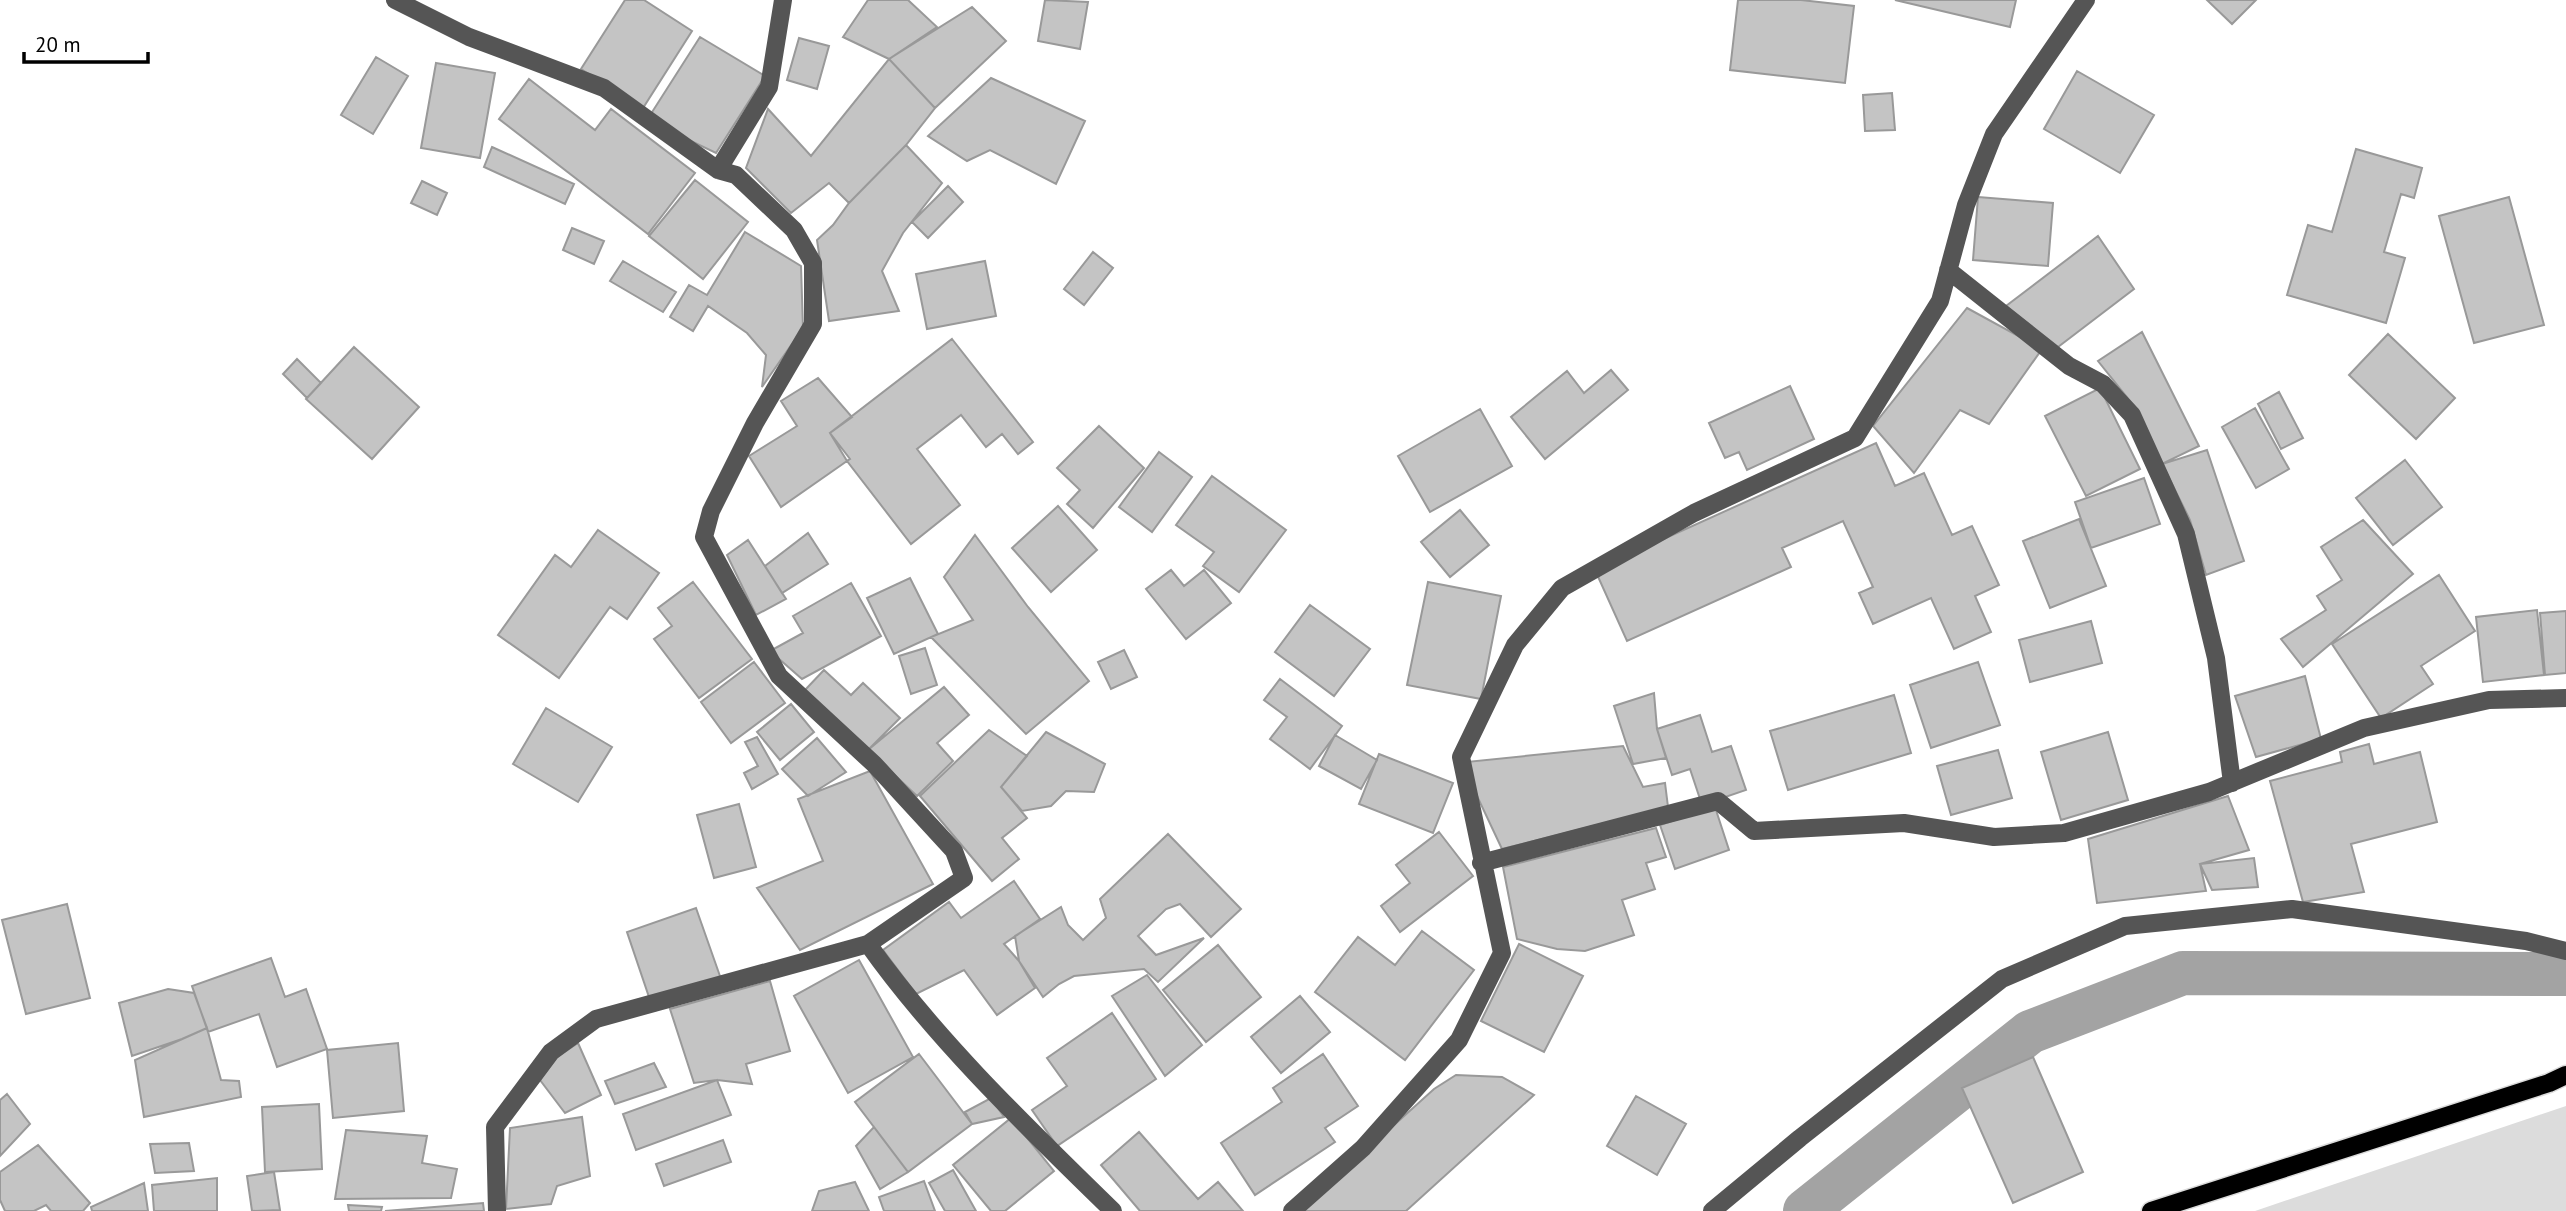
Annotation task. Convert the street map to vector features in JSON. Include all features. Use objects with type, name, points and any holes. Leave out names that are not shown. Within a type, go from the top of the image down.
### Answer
[{"type":"main road","points":[[2151,1211],[2566,1075]]},
{"type":"street","points":[[395,0],[469,37],[604,89],[718,170],[736,175],[794,230],[813,263],[813,324],[755,423],[711,511],[704,537],[779,676],[874,764],[954,851],[964,878],[868,944],[596,1019],[573,1035],[551,1052],[495,1127],[498,1211]]},
{"type":"street","points":[[718,170],[769,87],[783,0]]},
{"type":"street","points":[[1293,1211],[1363,1148],[1459,1040],[1502,953],[1461,757],[1515,645],[1562,588],[1693,513],[1855,438],[1940,301],[1966,205],[1994,134],[2086,0]]},
{"type":"street","points":[[1948,270],[2069,366],[2103,384],[2132,415],[2186,534],[2216,658],[2232,783]]},
{"type":"street","points":[[1482,863],[1718,801],[1754,831],[1903,823],[1994,837],[2064,833],[2209,792],[2364,728],[2489,700],[2566,698]]},
{"type":"street","points":[[1712,1211],[2002,979],[2125,926],[2292,909],[2526,941],[2566,951]]},
{"type":"street","points":[[868,944],[897,985],[1016,1115],[1113,1211]]},
{"type":"shaded area","points":[[2566,1106],[2566,1211],[2255,1211]]},
{"type":"building","points":[[625,0],[644,0],[692,31],[643,108],[581,69]]},
{"type":"building","points":[[868,0],[908,0],[937,27],[889,59],[843,37]]},
{"type":"building","points":[[1045,0],[1088,2],[1080,49],[1038,41]]},
{"type":"building","points":[[1738,0],[1801,0],[1854,6],[1845,83],[1730,70]]},
{"type":"building","points":[[1895,0],[2016,0],[2010,27]]},
{"type":"building","points":[[2207,0],[2256,0],[2232,24]]},
{"type":"building","points":[[972,7],[1006,41],[935,108],[889,59]]},
{"type":"building","points":[[700,37],[765,76],[716,153],[647,120]]},
{"type":"building","points":[[799,38],[829,46],[817,89],[787,80]]},
{"type":"building","points":[[376,57],[408,76],[373,134],[341,115]]},
{"type":"building","points":[[889,59],[935,108],[906,145],[849,203],[829,183],[791,213],[746,168],[768,109],[811,156]]},
{"type":"building","points":[[436,63],[495,73],[480,158],[421,148]]},
{"type":"building","points":[[2077,71],[2154,115],[2120,173],[2044,129]]},
{"type":"building","points":[[991,78],[1085,121],[1056,184],[990,150],[967,161],[928,136]]},
{"type":"building","points":[[529,79],[595,130],[611,109],[695,173],[648,234],[499,119]]},
{"type":"building","points":[[1892,93],[1895,130],[1865,131],[1863,95]]},
{"type":"building","points":[[906,145],[942,183],[903,233],[882,271],[899,311],[829,321],[817,240]]},
{"type":"building","points":[[492,147],[574,184],[565,204],[484,167]]},
{"type":"building","points":[[2356,149],[2422,168],[2414,198],[2401,194],[2384,252],[2405,258],[2386,323],[2287,295],[2308,225],[2332,232]]},
{"type":"building","points":[[695,180],[748,222],[703,279],[649,236]]},
{"type":"building","points":[[422,181],[447,193],[437,215],[411,203]]},
{"type":"building","points":[[948,186],[963,202],[928,238],[912,222]]},
{"type":"building","points":[[1978,197],[2053,203],[2048,266],[1973,260]]},
{"type":"building","points":[[2509,197],[2544,325],[2474,343],[2439,216]]},
{"type":"building","points":[[572,228],[604,241],[594,264],[563,250]]},
{"type":"building","points":[[745,232],[801,266],[803,328],[762,387],[766,355],[747,333],[708,306],[693,331],[670,317],[689,285],[707,295]]},
{"type":"building","points":[[2098,236],[2134,289],[2058,347],[2006,306]]},
{"type":"building","points":[[1093,252],[1113,268],[1084,305],[1064,289]]},
{"type":"building","points":[[623,261],[676,292],[663,312],[610,281]]},
{"type":"building","points":[[985,261],[996,316],[927,329],[916,274]]},
{"type":"building","points":[[1967,308],[2042,349],[1989,424],[1960,410],[1914,473],[1873,426]]},
{"type":"building","points":[[2142,332],[2199,446],[2162,464],[2138,411],[2098,361]]},
{"type":"building","points":[[2388,334],[2455,398],[2416,439],[2349,375]]},
{"type":"building","points":[[952,339],[1033,442],[1018,454],[1002,434],[986,447],[961,415],[917,449],[960,505],[911,544],[847,461],[850,459],[830,433]]},
{"type":"building","points":[[354,347],[419,407],[372,459],[306,399]]},
{"type":"building","points":[[297,359],[321,383],[307,398],[283,374]]},
{"type":"building","points":[[1611,370],[1628,390],[1545,459],[1511,417],[1567,371],[1584,393]]},
{"type":"building","points":[[818,378],[852,417],[830,433],[847,461],[781,507],[749,456],[797,426],[781,401]]},
{"type":"building","points":[[1790,386],[1814,439],[1747,470],[1739,452],[1725,458],[1709,423]]},
{"type":"building","points":[[2100,388],[2140,469],[2086,496],[2045,416]]},
{"type":"building","points":[[2279,392],[2303,438],[2281,449],[2258,404]]},
{"type":"building","points":[[2255,408],[2289,469],[2256,488],[2222,427]]},
{"type":"building","points":[[1480,409],[1512,466],[1430,512],[1398,456]]},
{"type":"building","points":[[1099,426],[1144,468],[1093,528],[1067,504],[1080,490],[1057,468]]},
{"type":"building","points":[[1876,443],[1895,486],[1924,473],[1952,535],[1972,526],[1999,585],[1975,596],[1991,632],[1954,649],[1931,598],[1873,624],[1859,593],[1873,587],[1843,521],[1782,548],[1791,567],[1627,641],[1595,570]]},
{"type":"building","points":[[2207,450],[2244,561],[2206,575],[2190,520],[2162,464]]},
{"type":"building","points":[[1159,452],[1192,477],[1152,532],[1119,507]]},
{"type":"building","points":[[2405,460],[2442,507],[2393,545],[2356,498]]},
{"type":"building","points":[[1212,476],[1286,530],[1239,592],[1203,566],[1214,552],[1176,525]]},
{"type":"building","points":[[2144,478],[2160,524],[2091,548],[2075,502]]},
{"type":"building","points":[[1058,506],[1097,550],[1051,592],[1012,548]]},
{"type":"building","points":[[1460,510],[1489,545],[1450,577],[1421,542]]},
{"type":"building","points":[[2079,519],[2106,586],[2050,608],[2023,541]]},
{"type":"building","points":[[2363,520],[2413,574],[2303,667],[2281,639],[2326,610],[2317,596],[2342,580],[2321,547]]},
{"type":"building","points":[[598,530],[659,573],[627,619],[610,607],[559,678],[498,635],[555,555],[571,567]]},
{"type":"building","points":[[808,533],[828,564],[782,593],[765,566]]},
{"type":"building","points":[[975,535],[1028,607],[1089,681],[1026,734],[931,637],[973,620],[944,577]]},
{"type":"building","points":[[748,540],[786,599],[756,615],[727,555]]},
{"type":"building","points":[[1171,570],[1184,586],[1204,570],[1231,603],[1186,639],[1146,589]]},
{"type":"building","points":[[2439,575],[2475,631],[2421,666],[2433,684],[2381,718],[2332,644]]},
{"type":"building","points":[[910,578],[938,634],[894,654],[867,598]]},
{"type":"building","points":[[693,582],[752,659],[699,698],[654,639],[672,626],[658,608]]},
{"type":"building","points":[[1428,582],[1501,596],[1481,699],[1407,685]]},
{"type":"building","points":[[851,583],[881,636],[802,679],[770,651],[803,633],[793,616]]},
{"type":"building","points":[[1310,605],[1370,649],[1334,696],[1275,652]]},
{"type":"building","points":[[2537,610],[2544,675],[2483,682],[2476,617]]},
{"type":"building","points":[[2566,611],[2566,673],[2545,675],[2540,613]]},
{"type":"building","points":[[2091,621],[2102,663],[2030,682],[2019,640]]},
{"type":"building","points":[[925,648],[937,685],[911,694],[899,656]]},
{"type":"building","points":[[1124,650],[1137,677],[1111,689],[1098,662]]},
{"type":"building","points":[[754,662],[785,703],[731,743],[701,702]]},
{"type":"building","points":[[1978,662],[2000,725],[1931,748],[1910,685]]},
{"type":"building","points":[[824,670],[851,695],[863,683],[900,718],[868,750],[805,690]]},
{"type":"building","points":[[2305,676],[2321,739],[2256,757],[2235,696]]},
{"type":"building","points":[[1280,679],[1342,726],[1310,769],[1270,739],[1287,717],[1264,700]]},
{"type":"building","points":[[944,687],[969,715],[937,743],[953,761],[917,796],[868,750]]},
{"type":"building","points":[[1654,693],[1657,729],[1666,758],[1633,764],[1614,706]]},
{"type":"building","points":[[1894,695],[1911,753],[1788,790],[1770,731]]},
{"type":"building","points":[[791,704],[814,732],[780,760],[757,732]]},
{"type":"building","points":[[546,708],[612,747],[578,802],[513,764]]},
{"type":"building","points":[[1700,715],[1712,752],[1731,746],[1746,790],[1702,805],[1690,769],[1672,775],[1657,729]]},
{"type":"building","points":[[989,730],[1027,756],[1001,787],[1027,818],[1002,838],[1019,859],[992,881],[920,796]]},
{"type":"building","points":[[1046,732],[1105,764],[1094,792],[1066,791],[1051,806],[1022,811],[1001,787]]},
{"type":"building","points":[[2108,732],[2128,800],[2061,820],[2041,752]]},
{"type":"building","points":[[1335,735],[1377,760],[1361,789],[1319,766]]},
{"type":"building","points":[[757,737],[778,774],[752,789],[744,773],[758,766],[745,742]]},
{"type":"building","points":[[817,738],[846,772],[808,796],[782,769]]},
{"type":"building","points":[[2369,744],[2374,764],[2420,752],[2437,822],[2351,844],[2364,892],[2303,902],[2270,781],[2342,762],[2340,752]]},
{"type":"building","points":[[1623,746],[1643,787],[1665,783],[1668,807],[1502,849],[1477,796],[1466,762]]},
{"type":"building","points":[[1998,750],[2012,798],[1951,815],[1937,766]]},
{"type":"building","points":[[1379,754],[1453,783],[1433,833],[1359,804]]},
{"type":"building","points":[[870,771],[933,884],[800,950],[757,888],[823,861],[798,799]]},
{"type":"building","points":[[2228,796],[2249,850],[2200,864],[2206,891],[2097,903],[2088,839]]},
{"type":"building","points":[[739,804],[756,867],[714,878],[697,815]]},
{"type":"building","points":[[1715,807],[1729,850],[1675,869],[1660,825]]},
{"type":"building","points":[[1656,828],[1666,857],[1646,863],[1655,889],[1622,900],[1634,935],[1585,951],[1557,949],[1517,939],[1503,867]]},
{"type":"building","points":[[1439,832],[1473,876],[1400,932],[1381,906],[1410,883],[1396,865]]},
{"type":"building","points":[[1168,834],[1241,909],[1211,937],[1180,904],[1166,909],[1138,936],[1156,955],[1204,938],[1158,982],[1144,969],[1074,976],[1043,997],[1019,961],[1015,936],[1061,907],[1068,925],[1083,940],[1106,918],[1100,899]]},
{"type":"building","points":[[2254,858],[2258,887],[2212,890],[2200,864]]},
{"type":"building","points":[[1014,881],[1040,919],[1004,944],[1019,961],[1035,988],[997,1015],[964,970],[916,994],[883,950],[949,902],[961,918]]},
{"type":"building","points":[[67,904],[90,998],[26,1014],[2,920]]},
{"type":"building","points":[[696,908],[721,979],[649,997],[627,932]]},
{"type":"building","points":[[1422,931],[1474,970],[1405,1060],[1315,992],[1358,937],[1395,965]]},
{"type":"building","points":[[1519,944],[1583,976],[1544,1052],[1481,1021]]},
{"type":"building","points":[[1218,945],[1261,997],[1206,1042],[1163,990]]},
{"type":"building","points":[[271,958],[285,997],[306,989],[327,1049],[277,1067],[259,1014],[208,1032],[192,986]]},
{"type":"building","points":[[859,960],[913,1057],[848,1093],[794,996]]},
{"type":"building","points":[[1147,975],[1202,1045],[1165,1076],[1112,996]]},
{"type":"building","points":[[770,981],[790,1051],[746,1064],[752,1084],[717,1080],[694,1083],[670,1009]]},
{"type":"building","points":[[168,989],[194,993],[207,1028],[132,1056],[119,1003]]},
{"type":"building","points":[[1300,996],[1330,1032],[1281,1073],[1251,1037]]},
{"type":"building","points":[[1112,1013],[1156,1079],[1057,1146],[1032,1110],[1067,1086],[1047,1058]]},
{"type":"building","points":[[207,1028],[221,1080],[239,1081],[241,1097],[144,1117],[135,1060]]},
{"type":"building","points":[[398,1043],[404,1111],[333,1118],[327,1050]]},
{"type":"building","points":[[578,1043],[601,1095],[565,1113],[540,1080],[557,1057]]},
{"type":"building","points":[[919,1054],[972,1124],[908,1172],[855,1102]]},
{"type":"building","points":[[1323,1054],[1358,1106],[1325,1128],[1335,1142],[1255,1195],[1221,1143],[1282,1102],[1273,1088]]},
{"type":"building","points":[[2033,1057],[2083,1172],[2013,1203],[1962,1088]]},
{"type":"building","points":[[654,1063],[666,1087],[615,1104],[605,1081]]},
{"type":"building","points":[[1456,1075],[1502,1077],[1534,1095],[1406,1211],[1299,1211],[1434,1089]]},
{"type":"building","points":[[717,1080],[731,1115],[636,1150],[623,1114]]},
{"type":"building","points":[[7,1094],[30,1124],[0,1156],[0,1100]]},
{"type":"building","points":[[1636,1096],[1686,1124],[1657,1175],[1607,1146]]},
{"type":"building","points":[[991,1098],[1004,1117],[972,1124],[965,1112]]},
{"type":"building","points":[[319,1104],[322,1169],[265,1172],[262,1107]]},
{"type":"building","points":[[582,1117],[590,1176],[557,1186],[551,1204],[506,1209],[510,1128]]},
{"type":"building","points":[[1011,1118],[1054,1171],[1005,1211],[991,1211],[953,1165]]},
{"type":"building","points":[[874,1127],[908,1172],[880,1189],[856,1146]]},
{"type":"building","points":[[346,1130],[427,1136],[422,1163],[457,1169],[451,1198],[335,1199]]},
{"type":"building","points":[[1139,1132],[1198,1199],[1218,1182],[1243,1211],[1140,1211],[1101,1165]]},
{"type":"building","points":[[723,1140],[731,1162],[664,1186],[656,1164]]},
{"type":"building","points":[[189,1143],[194,1171],[155,1173],[150,1144]]},
{"type":"building","points":[[38,1145],[90,1203],[83,1211],[51,1211],[46,1205],[34,1211],[5,1211],[0,1200],[0,1172]]},
{"type":"building","points":[[953,1170],[976,1211],[945,1211],[929,1183]]},
{"type":"building","points":[[274,1172],[280,1210],[252,1211],[247,1176]]},
{"type":"building","points":[[217,1178],[217,1211],[154,1211],[152,1185]]},
{"type":"building","points":[[924,1181],[935,1211],[884,1211],[879,1197]]},
{"type":"building","points":[[855,1182],[869,1211],[812,1211],[819,1191]]},
{"type":"building","points":[[144,1183],[148,1211],[92,1211],[91,1207]]},
{"type":"building","points":[[483,1203],[484,1211],[385,1211]]},
{"type":"building","points":[[348,1205],[382,1207],[381,1211],[349,1211]]},
{"type":"waterway","points":[[1805,1211],[2030,1032],[2183,973],[2566,974]]}]
